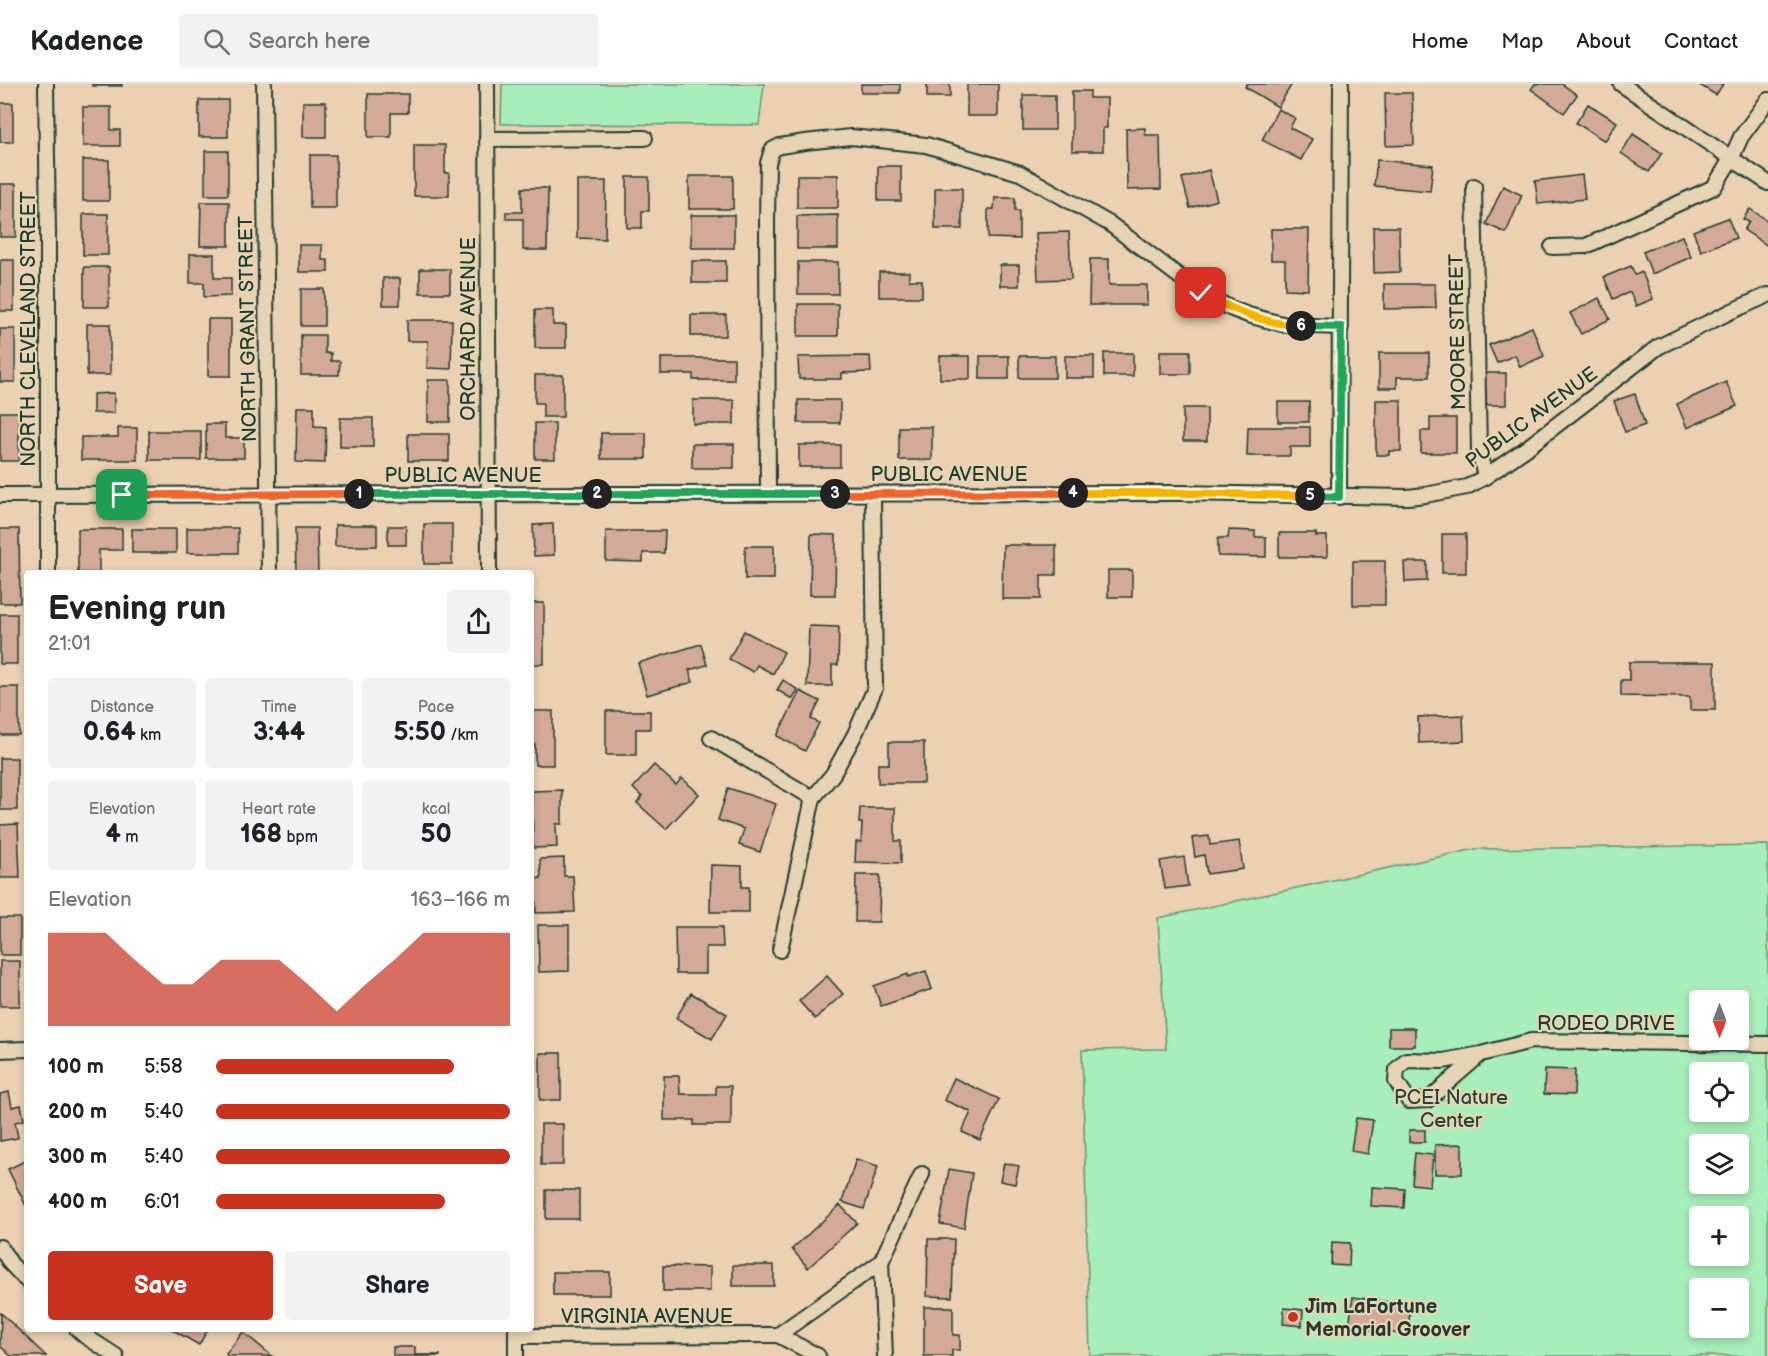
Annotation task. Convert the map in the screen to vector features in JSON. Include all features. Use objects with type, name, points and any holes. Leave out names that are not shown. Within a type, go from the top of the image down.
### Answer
[{"type":"street","name":"NORTH CLEVELAND STREET","points":[[46,84],[48,570]]},
{"type":"street","name":"NORTH GRANT STREET","points":[[264,84],[269,570]]},
{"type":"street","name":"ORCHARD AVENUE","points":[[487,84],[489,570]]},
{"type":"street","points":[[1339,497],[1341,84]]},
{"type":"street","points":[[1621,84],[1768,183]]},
{"type":"street","points":[[1551,247],[1586,246],[1714,187],[1741,137],[1768,100]]},
{"type":"street","points":[[768,494],[768,163],[772,150],[780,146],[851,137],[926,145],[1020,173],[1110,224],[1201,293],[1232,309],[1286,325],[1341,327]]},
{"type":"street","points":[[487,138],[645,138]]},
{"type":"street","name":"MOORE STREET","points":[[1474,186],[1479,452],[1485,477]]},
{"type":"street","name":"PUBLIC AVENUE","points":[[0,495],[1180,493],[1339,497],[1425,495],[1467,487],[1485,477],[1524,450],[1658,347],[1768,295]]},
{"type":"street","points":[[780,950],[813,798],[833,774],[855,734],[875,688],[873,494]]},
{"type":"street","points":[[711,738],[813,798]]},
{"type":"street","name":"RODEO DRIVE","points":[[1481,1054],[1428,1100],[1409,1101],[1396,1081],[1397,1069],[1406,1060],[1443,1061],[1531,1041],[1768,1044]]},
{"type":"street","points":[[0,1050],[24,1049]]},
{"type":"street","points":[[885,1356],[881,1262],[922,1174]]},
{"type":"street","points":[[0,1247],[6,1268],[24,1279]]},
{"type":"street","points":[[818,1356],[778,1335],[881,1262]]},
{"type":"street","points":[[80,1332],[116,1356]]},
{"type":"street","points":[[516,1333],[516,1356]]},
{"type":"street","name":"VIRGINIA AVENUE","points":[[516,1333],[778,1335]]},
{"type":"green space","points":[[502,84],[764,84],[759,125],[501,124]]},
{"type":"green space","name":"PCEI Nature Center","points":[[1768,845],[1768,1356],[1090,1356],[1082,1050],[1166,1049],[1158,918],[1475,849]]},
{"type":"building","points":[[92,84],[122,84],[122,86],[92,86]]},
{"type":"building","points":[[861,84],[900,84],[900,93],[861,93]]},
{"type":"building","points":[[927,84],[950,84],[950,97],[927,97]]},
{"type":"building","points":[[967,84],[998,84],[998,116],[967,116]]},
{"type":"building","points":[[1247,84],[1292,84],[1278,107],[1245,87]]},
{"type":"building","points":[[1535,84],[1562,84],[1577,95],[1564,113],[1531,89]]},
{"type":"building","points":[[1698,84],[1723,84],[1716,95]]},
{"type":"building","points":[[1072,91],[1090,91],[1090,98],[1107,98],[1107,128],[1103,128],[1103,151],[1072,151]]},
{"type":"building","points":[[1385,93],[1412,93],[1414,145],[1386,146]]},
{"type":"building","points":[[368,94],[408,94],[408,113],[391,113],[391,137],[368,137]]},
{"type":"building","points":[[1023,95],[1055,95],[1055,130],[1023,130]]},
{"type":"building","points":[[199,100],[228,100],[228,137],[199,137]]},
{"type":"building","points":[[303,102],[326,102],[326,137],[303,137]]},
{"type":"building","points":[[0,103],[13,103],[13,142],[0,142]]},
{"type":"building","points":[[1588,104],[1617,122],[1605,141],[1576,123]]},
{"type":"building","points":[[83,107],[111,107],[111,130],[120,130],[120,146],[83,146]]},
{"type":"building","points":[[1278,109],[1295,118],[1290,128],[1312,139],[1301,160],[1262,140]]},
{"type":"building","points":[[1145,128],[1145,135],[1160,135],[1161,189],[1127,190],[1126,129]]},
{"type":"building","points":[[1633,134],[1662,153],[1649,172],[1621,153]]},
{"type":"building","points":[[414,145],[445,145],[445,173],[449,173],[449,196],[414,196]]},
{"type":"building","points":[[205,151],[228,151],[228,195],[205,195]]},
{"type":"building","points":[[310,155],[336,155],[336,208],[310,208]]},
{"type":"building","points":[[83,160],[109,160],[109,201],[83,201]]},
{"type":"building","points":[[1377,160],[1433,165],[1430,191],[1374,186]]},
{"type":"building","points":[[878,166],[901,166],[901,201],[878,201]]},
{"type":"building","points":[[1209,170],[1217,200],[1190,208],[1182,178]]},
{"type":"building","points":[[797,175],[838,175],[838,208],[797,208]]},
{"type":"building","points":[[1582,175],[1585,199],[1538,204],[1535,181]]},
{"type":"building","points":[[689,176],[733,176],[733,209],[689,209]]},
{"type":"building","points":[[627,177],[649,177],[649,211],[642,211],[642,228],[627,228]]},
{"type":"building","points":[[577,181],[606,181],[605,239],[577,238]]},
{"type":"building","points":[[0,184],[16,184],[16,237],[0,237]]},
{"type":"building","points":[[1503,186],[1522,195],[1506,233],[1486,224]]},
{"type":"building","points":[[522,188],[548,188],[547,250],[523,250],[523,219],[506,219],[506,212],[522,212]]},
{"type":"building","points":[[935,188],[962,188],[962,229],[935,229]]},
{"type":"building","points":[[995,198],[1015,198],[1015,211],[1019,211],[1019,239],[988,238],[988,209],[994,209]]},
{"type":"building","points":[[201,202],[229,202],[229,246],[200,246]]},
{"type":"building","points":[[1750,209],[1768,221],[1768,246],[1744,230],[1749,222],[1743,219]]},
{"type":"building","points":[[83,214],[108,214],[108,255],[83,255]]},
{"type":"building","points":[[691,215],[734,215],[734,248],[691,248]]},
{"type":"building","points":[[838,215],[838,249],[797,249],[797,216]]},
{"type":"building","points":[[1728,218],[1736,238],[1701,251],[1693,231]]},
{"type":"building","points":[[1373,227],[1399,227],[1400,272],[1374,273]]},
{"type":"building","points":[[1271,229],[1309,229],[1308,290],[1285,289],[1285,260],[1271,260]]},
{"type":"building","points":[[1069,232],[1071,279],[1038,280],[1036,233]]},
{"type":"building","points":[[1682,236],[1691,257],[1652,274],[1643,252]]},
{"type":"building","points":[[299,245],[322,245],[322,260],[328,260],[328,272],[299,272]]},
{"type":"building","points":[[190,254],[214,254],[214,278],[231,278],[231,296],[204,297],[204,283],[190,283]]},
{"type":"building","points":[[1090,259],[1109,259],[1109,285],[1147,285],[1147,305],[1089,305]]},
{"type":"building","points":[[0,260],[14,260],[14,311],[0,311]]},
{"type":"building","points":[[692,261],[726,261],[726,283],[692,283]]},
{"type":"building","points":[[798,262],[838,262],[838,294],[798,294]]},
{"type":"building","points":[[1000,265],[1019,265],[1019,286],[1000,286]]},
{"type":"building","points":[[1631,266],[1635,275],[1642,272],[1653,299],[1636,306],[1630,292],[1613,299],[1604,277]]},
{"type":"building","points":[[84,267],[109,267],[109,307],[84,307]]},
{"type":"building","points":[[420,269],[450,269],[450,293],[420,293]]},
{"type":"building","points":[[879,272],[909,272],[909,280],[922,280],[922,297],[879,297]]},
{"type":"building","points":[[383,278],[400,278],[400,305],[383,305]]},
{"type":"building","points":[[1384,284],[1435,284],[1436,308],[1384,309]]},
{"type":"building","points":[[301,289],[324,289],[324,326],[301,326]]},
{"type":"building","points":[[1599,298],[1610,319],[1581,334],[1570,313]]},
{"type":"building","points":[[798,304],[838,304],[838,336],[798,336]]},
{"type":"building","points":[[535,310],[553,310],[553,325],[566,325],[566,348],[535,348]]},
{"type":"building","points":[[691,315],[726,315],[726,336],[691,336]]},
{"type":"building","points":[[208,319],[231,319],[231,376],[208,376]]},
{"type":"building","points":[[407,320],[452,320],[451,369],[427,368],[428,341],[407,341]]},
{"type":"building","points":[[87,324],[110,324],[110,375],[87,375]]},
{"type":"building","points":[[1532,327],[1544,356],[1520,367],[1515,355],[1497,363],[1489,345]]},
{"type":"building","points":[[0,329],[15,329],[15,382],[0,382]]},
{"type":"building","points":[[301,335],[325,335],[325,353],[331,353],[331,361],[340,361],[339,375],[301,375]]},
{"type":"building","points":[[1160,351],[1190,351],[1190,374],[1160,374]]},
{"type":"building","points":[[1104,353],[1133,353],[1133,376],[1104,376]]},
{"type":"building","points":[[1379,353],[1429,353],[1429,377],[1397,377],[1397,388],[1379,388]]},
{"type":"building","points":[[870,356],[871,372],[842,373],[842,379],[799,379],[798,357]]},
{"type":"building","points":[[940,356],[970,356],[970,379],[940,379]]},
{"type":"building","points":[[980,356],[1009,356],[1009,379],[980,379]]},
{"type":"building","points":[[1019,356],[1055,356],[1055,378],[1019,378]]},
{"type":"building","points":[[1065,356],[1094,356],[1094,378],[1065,378]]},
{"type":"building","points":[[661,358],[734,358],[734,380],[693,380],[693,374],[661,374]]},
{"type":"building","points":[[1483,373],[1506,373],[1506,405],[1483,405]]},
{"type":"building","points":[[535,375],[563,375],[563,417],[543,417],[543,403],[535,403]]},
{"type":"building","points":[[428,380],[450,380],[450,422],[428,422]]},
{"type":"building","points":[[1726,382],[1737,406],[1687,428],[1677,404]]},
{"type":"building","points":[[114,393],[114,413],[93,413],[93,394]]},
{"type":"building","points":[[1635,394],[1645,425],[1625,432],[1614,401]]},
{"type":"building","points":[[693,400],[734,400],[734,424],[693,424]]},
{"type":"building","points":[[798,400],[840,400],[840,423],[798,423]]},
{"type":"building","points":[[1376,400],[1401,400],[1401,451],[1389,451],[1389,455],[1376,455]]},
{"type":"building","points":[[1278,402],[1309,402],[1309,422],[1278,422]]},
{"type":"building","points":[[297,407],[314,407],[314,426],[326,427],[325,463],[296,462]]},
{"type":"building","points":[[1183,408],[1207,408],[1207,441],[1183,441]]},
{"type":"building","points":[[0,412],[19,412],[19,461],[0,461]]},
{"type":"building","points":[[340,418],[373,418],[373,447],[340,447]]},
{"type":"building","points":[[1430,418],[1456,418],[1456,453],[1421,453],[1421,431],[1430,431]]},
{"type":"building","points":[[535,423],[555,423],[555,459],[535,459]]},
{"type":"building","points":[[206,424],[225,424],[225,438],[244,438],[244,458],[206,458]]},
{"type":"building","points":[[899,427],[932,427],[932,460],[899,460]]},
{"type":"building","points":[[1248,427],[1310,427],[1310,447],[1290,447],[1290,456],[1247,456]]},
{"type":"building","points":[[118,428],[137,428],[137,460],[81,460],[81,437],[118,437]]},
{"type":"building","points":[[149,431],[201,431],[201,460],[149,460]]},
{"type":"building","points":[[601,433],[646,433],[646,459],[601,459]]},
{"type":"building","points":[[408,434],[449,434],[449,461],[408,461]]},
{"type":"building","points":[[692,444],[734,444],[734,468],[692,468]]},
{"type":"building","points":[[799,445],[840,445],[840,467],[799,467]]},
{"type":"building","points":[[424,524],[452,524],[452,564],[424,564]]},
{"type":"building","points":[[553,524],[554,555],[534,556],[533,525]]},
{"type":"building","points":[[335,525],[377,525],[377,546],[335,546]]},
{"type":"building","points":[[388,526],[406,526],[406,545],[388,545]]},
{"type":"building","points":[[187,528],[238,528],[238,553],[187,553]]},
{"type":"building","points":[[295,528],[317,528],[318,570],[296,570]]},
{"type":"building","points":[[0,529],[19,529],[20,603],[0,603]]},
{"type":"building","points":[[78,529],[122,529],[122,550],[99,550],[99,570],[78,570]]},
{"type":"building","points":[[132,529],[176,529],[176,553],[132,553]]},
{"type":"building","points":[[1229,530],[1255,531],[1255,537],[1266,537],[1266,557],[1218,556],[1218,538],[1228,538]]},
{"type":"building","points":[[606,531],[665,531],[664,553],[643,553],[643,562],[606,561]]},
{"type":"building","points":[[1279,533],[1316,533],[1316,536],[1327,536],[1327,557],[1279,557]]},
{"type":"building","points":[[811,534],[836,535],[835,595],[810,595]]},
{"type":"building","points":[[1442,534],[1466,534],[1466,573],[1442,573]]},
{"type":"building","points":[[1003,545],[1056,545],[1056,575],[1041,575],[1041,599],[1002,599]]},
{"type":"building","points":[[745,546],[774,546],[774,579],[745,579]]},
{"type":"building","points":[[1353,561],[1385,561],[1385,605],[1353,605]]},
{"type":"building","points":[[1404,562],[1427,562],[1427,581],[1405,582]]},
{"type":"building","points":[[1108,570],[1132,570],[1132,597],[1108,597]]},
{"type":"building","points":[[534,603],[544,603],[544,664],[534,664]]},
{"type":"building","points":[[0,614],[17,614],[17,664],[0,664]]},
{"type":"building","points":[[809,626],[839,627],[838,665],[832,665],[832,686],[807,686]]},
{"type":"building","points":[[744,631],[784,652],[773,674],[757,665],[753,672],[729,659]]},
{"type":"building","points":[[701,644],[707,665],[689,670],[693,682],[647,695],[638,663]]},
{"type":"building","points":[[1629,662],[1715,662],[1715,710],[1690,710],[1690,697],[1621,696],[1621,680],[1629,680]]},
{"type":"building","points":[[783,680],[798,690],[792,699],[777,690]]},
{"type":"building","points":[[0,687],[19,687],[19,735],[0,735]]},
{"type":"building","points":[[800,691],[820,701],[811,719],[819,723],[805,751],[777,736]]},
{"type":"building","points":[[534,711],[553,711],[553,765],[535,765]]},
{"type":"building","points":[[606,711],[650,711],[650,729],[636,729],[636,755],[606,755]]},
{"type":"building","points":[[1463,715],[1464,741],[1419,743],[1418,717]]},
{"type":"building","points":[[889,742],[924,742],[924,783],[878,783],[878,764],[889,764]]},
{"type":"building","points":[[0,758],[17,758],[17,810],[0,810]]},
{"type":"building","points":[[654,765],[676,785],[682,778],[699,794],[666,829],[637,803],[642,797],[633,788]]},
{"type":"building","points":[[728,788],[776,804],[760,852],[739,845],[744,829],[718,820]]},
{"type":"building","points":[[562,790],[562,824],[556,824],[557,847],[534,848],[534,791]]},
{"type":"building","points":[[860,808],[895,808],[895,841],[901,841],[901,863],[855,862],[856,842],[861,842]]},
{"type":"building","points":[[18,824],[20,878],[0,878],[0,825]]},
{"type":"building","points":[[1209,836],[1210,845],[1239,841],[1243,869],[1207,874],[1204,855],[1195,857],[1192,838]]},
{"type":"building","points":[[1184,857],[1188,886],[1165,889],[1160,861]]},
{"type":"building","points":[[564,858],[564,876],[573,876],[575,912],[536,913],[535,879],[541,878],[540,859]]},
{"type":"building","points":[[711,865],[742,866],[742,887],[749,887],[749,912],[710,912]]},
{"type":"building","points":[[856,875],[880,875],[879,922],[855,922]]},
{"type":"building","points":[[0,918],[20,918],[20,955],[0,955]]},
{"type":"building","points":[[538,925],[569,925],[569,971],[539,972]]},
{"type":"building","points":[[675,927],[722,927],[723,947],[706,947],[706,974],[676,974]]},
{"type":"building","points":[[0,961],[20,961],[20,1006],[0,1006]]},
{"type":"building","points":[[926,971],[932,989],[881,1006],[874,986],[908,974],[908,977]]},
{"type":"building","points":[[827,976],[843,994],[815,1019],[799,1001]]},
{"type":"building","points":[[691,993],[727,1014],[712,1039],[676,1018]]},
{"type":"building","points":[[1389,1028],[1415,1028],[1415,1046],[1389,1046]]},
{"type":"building","points":[[540,1053],[561,1053],[561,1100],[540,1100]]},
{"type":"building","points":[[1545,1069],[1575,1070],[1574,1095],[1544,1094]]},
{"type":"building","points":[[664,1076],[679,1076],[680,1094],[716,1094],[716,1086],[731,1086],[731,1125],[694,1125],[694,1120],[664,1120]]},
{"type":"building","points":[[954,1078],[999,1099],[980,1140],[962,1132],[971,1112],[944,1100]]},
{"type":"building","points":[[9,1092],[12,1107],[21,1105],[24,1120],[15,1122],[18,1138],[0,1141],[0,1094]]},
{"type":"building","points":[[1356,1118],[1373,1120],[1368,1154],[1351,1151]]},
{"type":"building","points":[[541,1124],[563,1124],[563,1165],[541,1165]]},
{"type":"building","points":[[1409,1130],[1425,1130],[1425,1142],[1409,1142]]},
{"type":"building","points":[[1462,1144],[1462,1174],[1435,1174],[1435,1145]]},
{"type":"building","points":[[1415,1153],[1433,1155],[1430,1186],[1412,1184]]},
{"type":"building","points":[[856,1159],[878,1166],[864,1209],[842,1202]]},
{"type":"building","points":[[24,1161],[24,1202],[8,1169]]},
{"type":"building","points":[[1004,1163],[1019,1166],[1015,1184],[1000,1181]]},
{"type":"building","points":[[949,1169],[972,1173],[964,1228],[940,1224]]},
{"type":"building","points":[[1372,1187],[1405,1189],[1404,1208],[1371,1206]]},
{"type":"building","points":[[546,1190],[579,1190],[579,1219],[546,1219]]},
{"type":"building","points":[[840,1205],[857,1223],[808,1268],[792,1249]]},
{"type":"building","points":[[928,1239],[954,1239],[952,1297],[927,1296]]},
{"type":"building","points":[[1332,1242],[1350,1243],[1349,1266],[1331,1265]]},
{"type":"building","points":[[733,1265],[774,1265],[774,1286],[733,1286]]},
{"type":"building","points":[[663,1266],[710,1267],[710,1291],[663,1291]]},
{"type":"building","points":[[553,1272],[610,1272],[610,1295],[553,1295]]},
{"type":"building","points":[[1353,1297],[1411,1305],[1407,1335],[1349,1327]]},
{"type":"building","points":[[924,1307],[953,1307],[953,1335],[960,1335],[960,1350],[952,1350],[952,1356],[924,1356]]},
{"type":"building","name":"Jim LaFortune Memorial Groover","points":[[1284,1308],[1303,1310],[1302,1326],[1283,1324]]},
{"type":"building","points":[[1,1313],[46,1356],[11,1356],[0,1346]]},
{"type":"building","points":[[176,1332],[206,1332],[199,1345]]},
{"type":"building","points":[[243,1332],[272,1356],[228,1356],[226,1354]]},
{"type":"building","points":[[393,1347],[415,1347],[415,1355],[440,1356],[393,1356]]},
{"type":"place","name":"Jim LaFortune Memorial Groover","points":[[1293,1317]]},
{"type":"route","points":[[122,495],[1180,493],[1339,497],[1341,327],[1286,325],[1232,309],[1201,293]]}]
